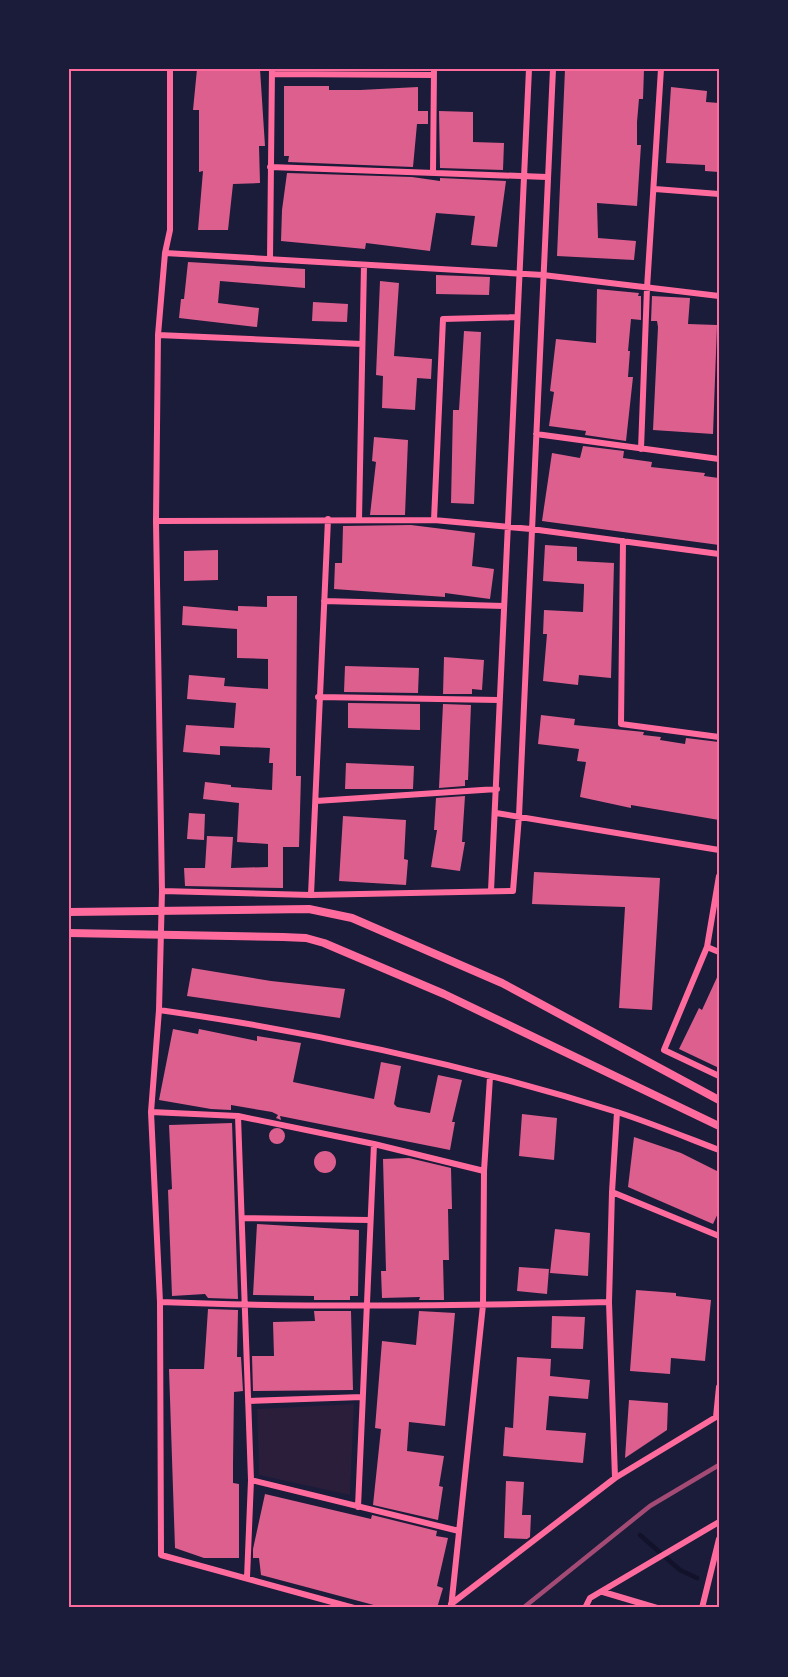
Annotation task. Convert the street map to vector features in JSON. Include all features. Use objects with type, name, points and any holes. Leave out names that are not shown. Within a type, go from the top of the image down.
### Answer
[{"type":"main road","points":[[69,912],[309,909],[352,918],[502,983],[719,1100]]},
{"type":"main road","points":[[69,933],[283,937],[306,938],[324,943],[444,994],[719,1126]]},
{"type":"street","points":[[170,69],[170,230],[165,253],[158,336],[156,521],[162,891],[159,1010],[151,1112],[160,1302],[161,1556],[354,1608]]},
{"type":"street","points":[[491,891],[529,69]]},
{"type":"street","points":[[162,891],[311,895],[513,891],[519,816],[553,69]]},
{"type":"street","points":[[641,449],[647,288],[661,69]]},
{"type":"street","points":[[270,259],[272,71],[434,72],[433,172]]},
{"type":"street","points":[[270,167],[547,177]]},
{"type":"street","points":[[655,189],[719,194]]},
{"type":"street","points":[[165,253],[520,273],[719,296]]},
{"type":"street","points":[[359,520],[363,265]]},
{"type":"street","points":[[434,520],[443,318],[517,317]]},
{"type":"street","points":[[158,336],[362,344]]},
{"type":"street","points":[[536,434],[719,459]]},
{"type":"street","points":[[311,895],[318,697],[328,519]]},
{"type":"street","points":[[156,521],[434,520],[531,529],[719,554]]},
{"type":"street","points":[[623,541],[621,724],[719,737]]},
{"type":"street","points":[[324,601],[504,606]]},
{"type":"street","points":[[318,697],[499,700]]},
{"type":"street","points":[[316,801],[497,789]]},
{"type":"street","points":[[496,813],[719,850]]},
{"type":"street","points":[[719,876],[707,947],[664,1050],[719,1076]]},
{"type":"street","points":[[707,947],[719,950]]},
{"type":"street","points":[[159,1010],[267,1025],[364,1044],[617,1112],[719,1150]]},
{"type":"street","points":[[451,1606],[483,1305],[484,1172],[490,1077]]},
{"type":"street","points":[[151,1112],[238,1116],[374,1144],[484,1172]]},
{"type":"street","points":[[615,1478],[609,1302],[617,1112]]},
{"type":"street","points":[[238,1116],[244,1218],[251,1480],[247,1578]]},
{"type":"street","points":[[358,1507],[374,1144]]},
{"type":"street","points":[[612,1192],[719,1236]]},
{"type":"street","points":[[244,1218],[369,1220]]},
{"type":"street","points":[[160,1302],[245,1306],[609,1302]]},
{"type":"street","points":[[451,1606],[615,1478],[716,1417],[719,1388]]},
{"type":"street","points":[[248,1401],[362,1396]]},
{"type":"street","points":[[251,1480],[459,1532]]},
{"type":"street","points":[[585,1608],[590,1598],[719,1522]]},
{"type":"street","points":[[702,1608],[719,1539]]},
{"type":"street","points":[[603,1592],[657,1608]]},
{"type":"shaded area","points":[[354,1404],[350,1495],[259,1475],[257,1409]]},
{"type":"building","points":[[197,69],[260,69],[265,146],[259,146],[260,183],[233,184],[228,230],[198,230],[203,171],[199,172],[199,110],[193,110]]},
{"type":"building","points":[[565,69],[644,69],[643,99],[639,99],[637,122],[637,145],[641,145],[637,206],[597,203],[598,238],[636,241],[634,260],[557,256]]},
{"type":"building","points":[[284,86],[329,86],[329,90],[418,87],[418,111],[428,111],[428,124],[417,124],[413,167],[288,162],[289,156],[284,156]]},
{"type":"building","points":[[671,87],[707,91],[706,102],[719,103],[719,172],[705,171],[705,165],[666,163]]},
{"type":"building","points":[[439,111],[473,112],[473,142],[504,143],[503,170],[440,168]]},
{"type":"building","points":[[287,173],[412,177],[440,181],[440,178],[506,181],[497,247],[471,245],[475,216],[436,213],[430,251],[366,243],[365,249],[281,241]]},
{"type":"building","points":[[188,262],[305,269],[305,288],[220,281],[218,303],[259,308],[257,327],[179,318],[181,299],[184,299]]},
{"type":"building","points":[[436,275],[490,277],[489,295],[436,294]]},
{"type":"building","points":[[380,281],[399,283],[394,356],[432,359],[431,379],[417,378],[415,410],[382,408],[383,376],[376,375]]},
{"type":"building","points":[[597,289],[639,293],[638,296],[641,296],[641,320],[631,319],[628,377],[633,377],[626,441],[585,435],[586,431],[549,426],[554,392],[550,391],[556,339],[596,343]]},
{"type":"building","points":[[652,296],[690,298],[688,324],[717,325],[713,434],[653,430],[658,327],[657,321],[651,321]]},
{"type":"building","points":[[313,302],[348,304],[347,322],[312,321]]},
{"type":"building","points":[[464,331],[481,332],[474,504],[451,503],[453,410],[459,410]]},
{"type":"building","points":[[374,437],[408,440],[405,515],[370,515],[376,462],[372,461]]},
{"type":"building","points":[[583,446],[624,451],[623,458],[652,462],[651,467],[705,473],[704,476],[719,478],[719,545],[542,521],[552,453],[580,458]]},
{"type":"building","points":[[411,525],[475,533],[472,566],[494,569],[490,599],[445,593],[445,597],[334,589],[335,563],[342,563],[343,526]]},
{"type":"building","points":[[545,545],[577,547],[577,561],[614,563],[611,678],[579,675],[578,685],[543,681],[547,634],[543,634],[544,610],[583,612],[584,588],[584,584],[543,581]]},
{"type":"building","points":[[218,550],[218,580],[184,581],[184,551]]},
{"type":"building","points":[[267,596],[297,596],[296,776],[301,776],[299,847],[283,847],[283,888],[185,886],[184,868],[205,868],[207,836],[233,837],[231,868],[268,867],[268,844],[237,842],[239,803],[203,799],[205,782],[231,785],[231,787],[272,790],[273,763],[269,763],[270,748],[220,746],[220,755],[183,752],[186,725],[234,728],[236,703],[187,699],[189,675],[225,678],[224,686],[268,689],[268,659],[237,658],[237,629],[182,625],[183,606],[238,611],[238,606],[267,607]]},
{"type":"building","points":[[444,657],[484,660],[482,690],[472,689],[472,694],[443,694]]},
{"type":"building","points":[[345,666],[419,668],[418,693],[344,692]]},
{"type":"building","points":[[348,703],[420,704],[420,730],[348,728]]},
{"type":"building","points":[[443,704],[471,705],[468,780],[465,780],[465,786],[439,788]]},
{"type":"building","points":[[541,715],[575,719],[574,725],[644,732],[643,735],[661,737],[660,740],[685,744],[686,738],[719,742],[719,820],[631,805],[631,808],[580,797],[586,762],[577,761],[579,749],[538,744]]},
{"type":"building","points":[[346,763],[414,766],[413,789],[345,789]]},
{"type":"building","points":[[465,796],[462,842],[465,842],[460,871],[431,867],[437,830],[434,830],[436,798]]},
{"type":"building","points":[[189,813],[205,814],[204,840],[187,839]]},
{"type":"building","points":[[343,816],[406,820],[404,859],[408,860],[406,885],[339,881]]},
{"type":"building","points":[[534,872],[660,878],[652,1010],[619,1008],[625,907],[532,904]]},
{"type":"building","points":[[192,968],[271,981],[345,989],[340,1018],[187,996]]},
{"type":"building","points":[[719,973],[719,1068],[679,1049],[699,1008],[702,1010]]},
{"type":"building","points":[[173,1029],[198,1034],[199,1029],[257,1041],[257,1036],[301,1043],[293,1082],[374,1099],[381,1062],[401,1066],[394,1104],[397,1107],[430,1113],[438,1075],[462,1080],[452,1122],[455,1122],[450,1150],[280,1116],[281,1120],[276,1118],[278,1115],[272,1112],[231,1105],[231,1110],[211,1109],[159,1100]]},
{"type":"building","points":[[522,1114],[557,1118],[554,1160],[519,1156]]},
{"type":"building","points":[[232,1123],[238,1299],[208,1298],[205,1294],[172,1296],[168,1190],[172,1189],[169,1125]]},
{"type":"building","points":[[274,1128],[280,1128],[285,1136],[283,1142],[274,1144],[269,1139],[269,1133]]},
{"type":"building","points":[[634,1137],[681,1153],[719,1172],[719,1211],[713,1224],[628,1187]]},
{"type":"building","points":[[325,1151],[335,1158],[336,1162],[329,1172],[325,1173],[315,1166],[314,1162],[321,1152]]},
{"type":"building","points":[[409,1158],[451,1168],[452,1209],[448,1209],[449,1260],[443,1260],[444,1300],[419,1300],[420,1297],[382,1298],[381,1271],[386,1271],[383,1159]]},
{"type":"building","points":[[257,1224],[359,1230],[358,1296],[350,1296],[350,1300],[314,1300],[314,1296],[253,1295]]},
{"type":"building","points":[[555,1229],[590,1233],[588,1276],[550,1273]]},
{"type":"building","points":[[519,1267],[549,1269],[547,1294],[517,1291]]},
{"type":"building","points":[[636,1290],[676,1293],[676,1296],[711,1300],[705,1361],[671,1358],[670,1374],[630,1371]]},
{"type":"building","points":[[208,1309],[238,1310],[237,1357],[241,1357],[243,1391],[234,1392],[233,1483],[239,1484],[239,1558],[204,1558],[175,1548],[169,1369],[204,1369]]},
{"type":"building","points":[[314,1311],[351,1311],[353,1390],[253,1391],[252,1356],[274,1356],[273,1322],[315,1321]]},
{"type":"building","points":[[419,1311],[455,1313],[445,1426],[409,1422],[407,1451],[444,1456],[439,1486],[443,1487],[438,1520],[373,1505],[381,1429],[375,1428],[382,1341],[416,1345]]},
{"type":"building","points":[[552,1316],[585,1317],[583,1349],[551,1348]]},
{"type":"building","points":[[517,1357],[551,1359],[550,1376],[590,1380],[588,1399],[549,1396],[546,1430],[586,1433],[583,1463],[503,1456],[505,1427],[513,1428]]},
{"type":"building","points":[[629,1400],[668,1403],[667,1430],[625,1458]]},
{"type":"building","points":[[506,1481],[524,1482],[522,1515],[531,1515],[530,1537],[527,1539],[504,1538]]},
{"type":"building","points":[[265,1494],[371,1519],[372,1515],[437,1531],[436,1536],[448,1538],[437,1586],[443,1588],[437,1608],[385,1608],[261,1575],[259,1558],[253,1558],[253,1549]]},
{"type":"waterway","points":[[640,1535],[680,1570],[697,1578]]},
{"type":"railway","points":[[523,1608],[650,1506],[719,1465]]}]
